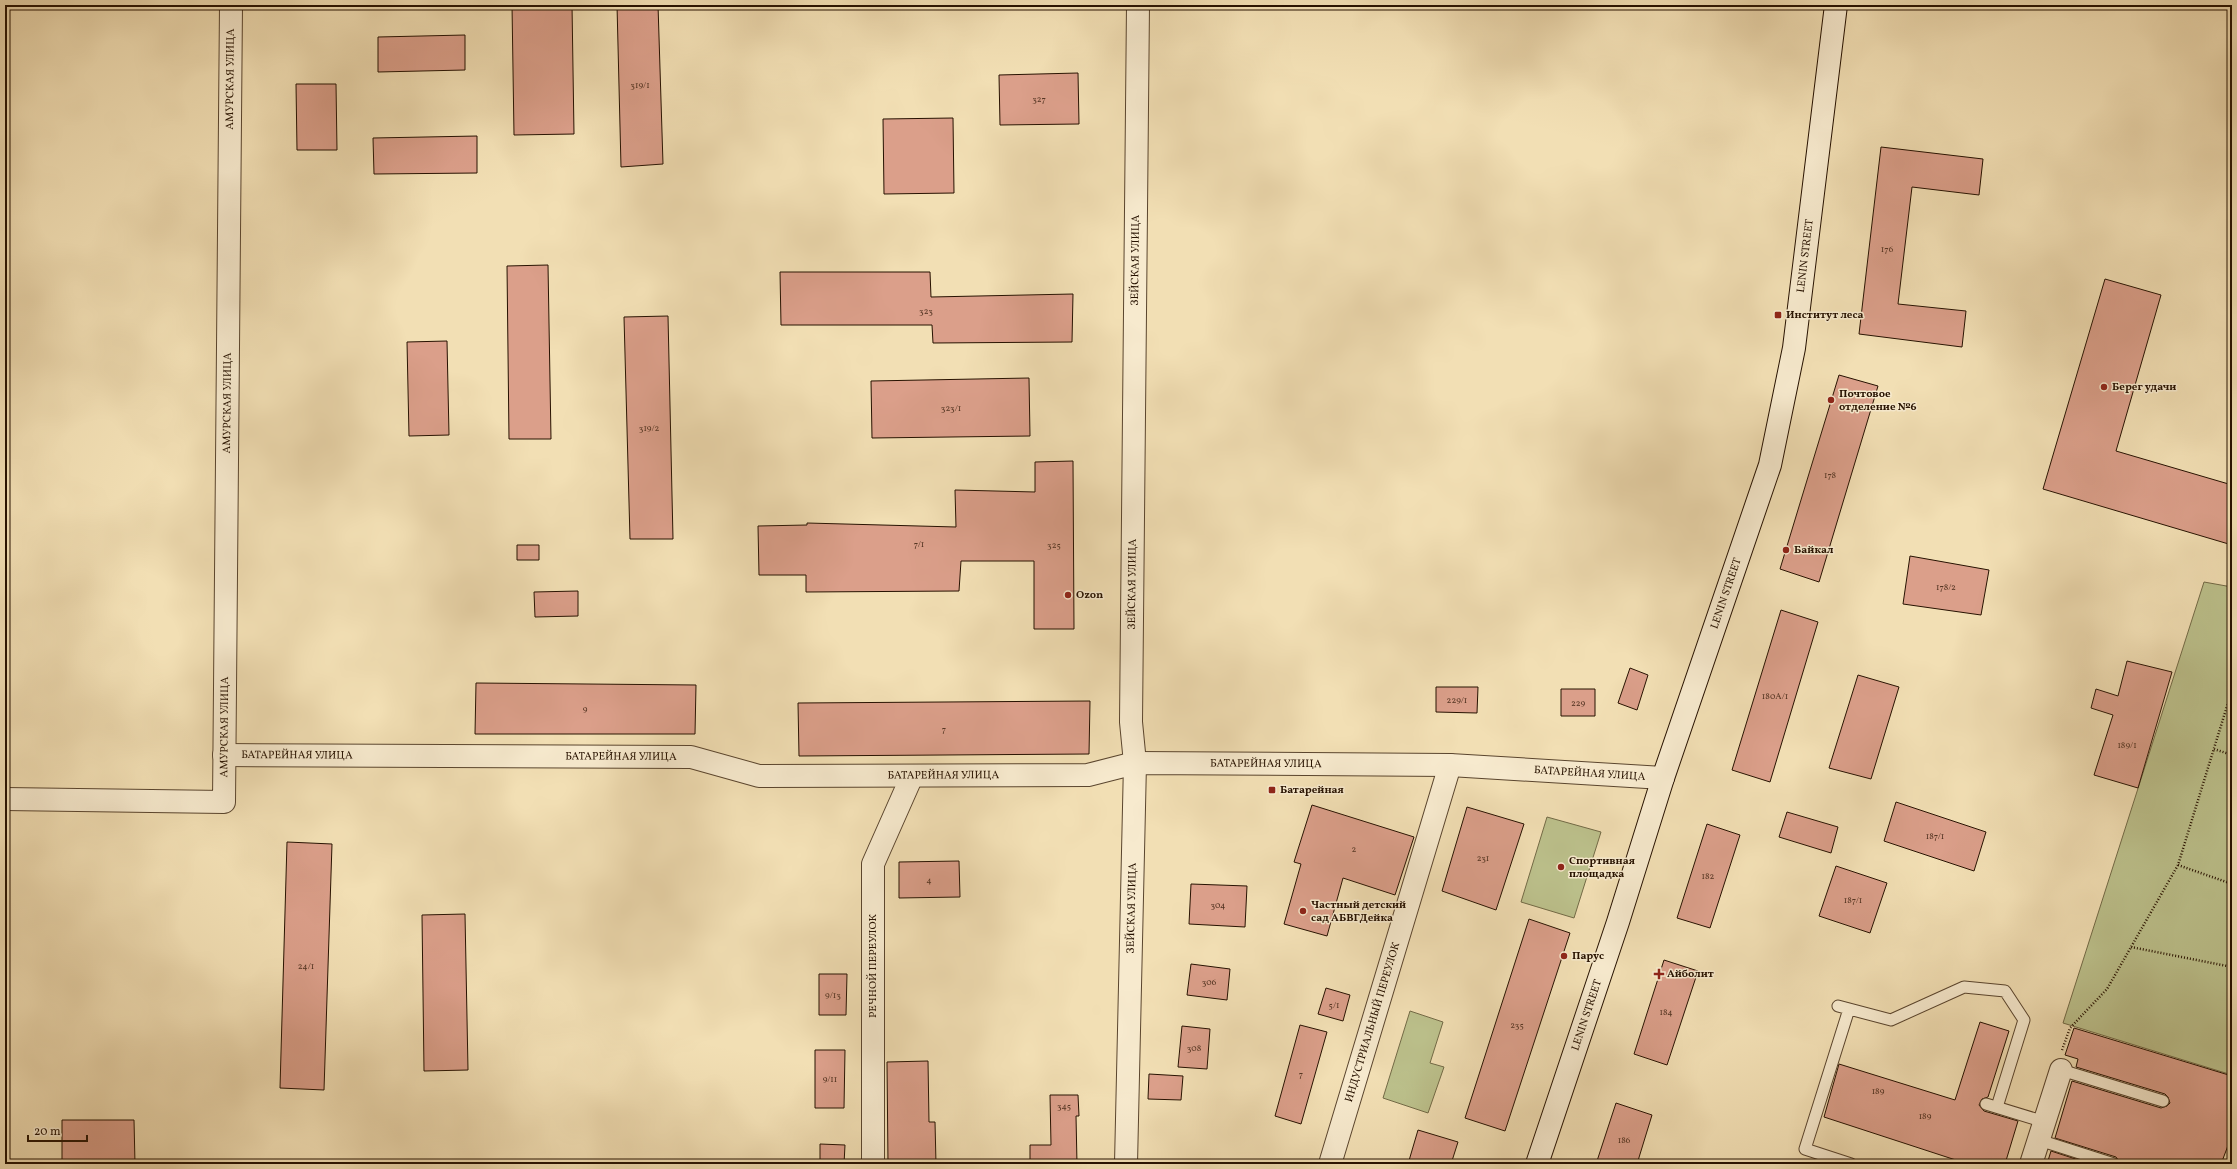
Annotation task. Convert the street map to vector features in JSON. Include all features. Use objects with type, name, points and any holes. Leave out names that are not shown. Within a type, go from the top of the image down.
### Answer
[{"type":"street","name":"АМУРСКАЯ УЛИЦА","points":[[5,800],[224,802],[231,5]]},
{"type":"street","name":"ЗЕЙСКАЯ УЛИЦА","points":[[1126,1164],[1135,763],[1131,722],[1138,5]]},
{"type":"street","name":"LENIN STREET","points":[[1537,1164],[1618,922],[1663,778],[1770,465],[1794,348],[1836,5]]},
{"type":"street","name":"БАТАРЕЙНАЯ УЛИЦА","points":[[224,755],[690,757],[759,776],[1088,775],[1135,763],[1450,765],[1663,778]]},
{"type":"street","name":"ИНДУСТРИАЛЬНЫЙ ПЕРЕУЛОК","points":[[1330,1164],[1450,765]]},
{"type":"street","name":"РЕЧНОЙ ПЕРЕУЛОК","points":[[873,1164],[873,864],[912,776]]},
{"type":"street","points":[[2031,1164],[2061,1070]]},
{"type":"lane","points":[[1850,1164],[1805,1149],[1844,1007],[1890,1020],[1964,987],[2005,991],[2024,1020],[1997,1108]]},
{"type":"lane","points":[[2061,1070],[2163,1101]]},
{"type":"lane","points":[[1986,1104],[2114,1164]]},
{"type":"path","points":[[2061,1070],[2060,1057],[2070,1028],[2107,989],[2178,865],[2232,690]]},
{"type":"path","points":[[2214,749],[2232,754]]},
{"type":"path","points":[[2178,865],[2232,884]]},
{"type":"path","points":[[2131,947],[2232,967]]},
{"type":"green space","points":[[2204,582],[2232,587],[2232,1075],[2063,1023]]},
{"type":"green space","name":"Спортивная площадка","points":[[1547,817],[1601,832],[1574,918],[1521,902]]},
{"type":"green space","points":[[1410,1011],[1443,1022],[1430,1063],[1444,1067],[1428,1113],[1383,1098]]},
{"type":"building","points":[[512,5],[572,5],[574,134],[514,135]]},
{"type":"building","points":[[617,5],[658,5],[663,164],[621,167]]},
{"type":"building","points":[[465,35],[465,70],[378,72],[378,37]]},
{"type":"building","points":[[1078,73],[1079,124],[1000,125],[999,75]]},
{"type":"building","points":[[296,84],[336,84],[337,150],[297,150]]},
{"type":"building","points":[[953,118],[954,193],[884,194],[883,119]]},
{"type":"building","points":[[477,136],[477,173],[374,174],[373,138]]},
{"type":"building","points":[[1881,147],[1983,159],[1979,195],[1912,187],[1898,304],[1966,311],[1962,347],[1859,334]]},
{"type":"building","points":[[548,265],[551,439],[509,439],[507,266]]},
{"type":"building","points":[[780,272],[930,272],[931,297],[1073,294],[1072,342],[933,343],[932,325],[781,325]]},
{"type":"building","name":"Берег удачи","points":[[2105,279],[2161,295],[2116,451],[2232,485],[2232,545],[2043,489]]},
{"type":"building","points":[[668,316],[673,539],[630,539],[624,317]]},
{"type":"building","points":[[447,341],[449,435],[409,436],[407,342]]},
{"type":"building","points":[[1839,375],[1878,386],[1819,582],[1780,569]]},
{"type":"building","points":[[1029,378],[1030,436],[872,438],[871,381]]},
{"type":"building","points":[[1073,461],[1074,629],[1034,629],[1034,561],[961,561],[959,591],[806,592],[806,575],[759,575],[758,526],[807,525],[807,523],[956,527],[955,490],[1035,492],[1035,462]]},
{"type":"building","points":[[517,545],[539,545],[539,560],[517,560]]},
{"type":"building","points":[[1910,556],[1989,570],[1981,615],[1903,604]]},
{"type":"building","points":[[578,591],[578,616],[535,617],[534,592]]},
{"type":"building","points":[[1781,610],[1818,622],[1770,782],[1732,770]]},
{"type":"building","points":[[2127,661],[2172,672],[2138,788],[2094,775],[2113,715],[2091,708],[2096,689],[2118,696]]},
{"type":"building","points":[[1630,668],[1648,675],[1637,710],[1618,703]]},
{"type":"building","points":[[1858,675],[1899,687],[1871,779],[1829,768]]},
{"type":"building","points":[[476,683],[696,685],[695,734],[475,734]]},
{"type":"building","points":[[1436,687],[1478,687],[1477,713],[1436,712]]},
{"type":"building","points":[[1561,689],[1595,689],[1595,716],[1561,716]]},
{"type":"building","points":[[1090,701],[1089,754],[799,756],[798,703]]},
{"type":"building","points":[[1896,802],[1986,832],[1974,871],[1884,841]]},
{"type":"building","points":[[1312,805],[1414,837],[1395,895],[1343,878],[1327,936],[1284,924],[1301,864],[1294,862]]},
{"type":"building","points":[[1467,807],[1524,824],[1496,910],[1442,891]]},
{"type":"building","points":[[1787,812],[1838,827],[1831,853],[1779,837]]},
{"type":"building","points":[[1707,824],[1740,835],[1710,928],[1677,918]]},
{"type":"building","points":[[287,842],[332,844],[324,1090],[280,1088]]},
{"type":"building","points":[[959,861],[960,897],[899,898],[899,862]]},
{"type":"building","points":[[1836,866],[1887,883],[1870,933],[1819,916]]},
{"type":"building","points":[[1191,884],[1247,886],[1245,927],[1189,924]]},
{"type":"building","points":[[465,914],[468,1070],[424,1071],[422,915]]},
{"type":"building","points":[[1529,919],[1570,933],[1505,1131],[1465,1118]]},
{"type":"building","points":[[1664,960],[1698,971],[1667,1065],[1634,1054]]},
{"type":"building","points":[[1191,964],[1230,969],[1227,1000],[1187,995]]},
{"type":"building","points":[[819,974],[847,974],[846,1015],[819,1015]]},
{"type":"building","points":[[1326,988],[1350,995],[1343,1021],[1318,1014]]},
{"type":"building","points":[[1980,1022],[2009,1031],[1988,1097],[1982,1099],[1979,1105],[1984,1111],[2018,1121],[2005,1164],[1968,1164],[1824,1117],[1839,1064],[1955,1100]]},
{"type":"building","points":[[1300,1025],[1327,1032],[1301,1124],[1275,1116]]},
{"type":"building","points":[[1182,1026],[1210,1029],[1207,1069],[1178,1067]]},
{"type":"building","points":[[2074,1028],[2232,1076],[2232,1135],[2221,1164],[2121,1164],[2116,1157],[2055,1138],[2072,1081],[2161,1108],[2170,1103],[2165,1094],[2076,1067],[2078,1059],[2065,1055]]},
{"type":"building","points":[[815,1050],[845,1050],[844,1108],[815,1108]]},
{"type":"building","points":[[928,1061],[929,1122],[935,1122],[936,1164],[888,1164],[887,1062]]},
{"type":"building","points":[[1149,1074],[1183,1076],[1181,1100],[1148,1099]]},
{"type":"building","points":[[1050,1095],[1078,1095],[1079,1116],[1076,1116],[1077,1164],[1030,1164],[1030,1145],[1051,1145]]},
{"type":"building","points":[[1616,1103],[1652,1115],[1637,1164],[1596,1164]]},
{"type":"building","points":[[62,1120],[134,1120],[135,1164],[62,1164]]},
{"type":"building","points":[[1418,1130],[1458,1142],[1451,1164],[1408,1164]]},
{"type":"building","points":[[820,1144],[845,1145],[844,1164],[820,1164]]},
{"type":"building","points":[[2051,1151],[2091,1164],[2047,1164]]},
{"type":"place","name":"Институт леса","points":[[1778,315]]},
{"type":"place","name":"Берег удачи","points":[[2104,387]]},
{"type":"place","name":"Почтовое отделение №6","points":[[1831,400]]},
{"type":"place","name":"Байкал","points":[[1786,550]]},
{"type":"place","name":"Ozon","points":[[1068,595]]},
{"type":"place","name":"Батарейная","points":[[1272,790]]},
{"type":"place","name":"Спортивная площадка","points":[[1561,867]]},
{"type":"place","name":"Частный детский сад АБВГДейка","points":[[1303,911]]},
{"type":"place","name":"Парус","points":[[1564,956]]},
{"type":"place","name":"Айболит","points":[[1659,974]]}]
